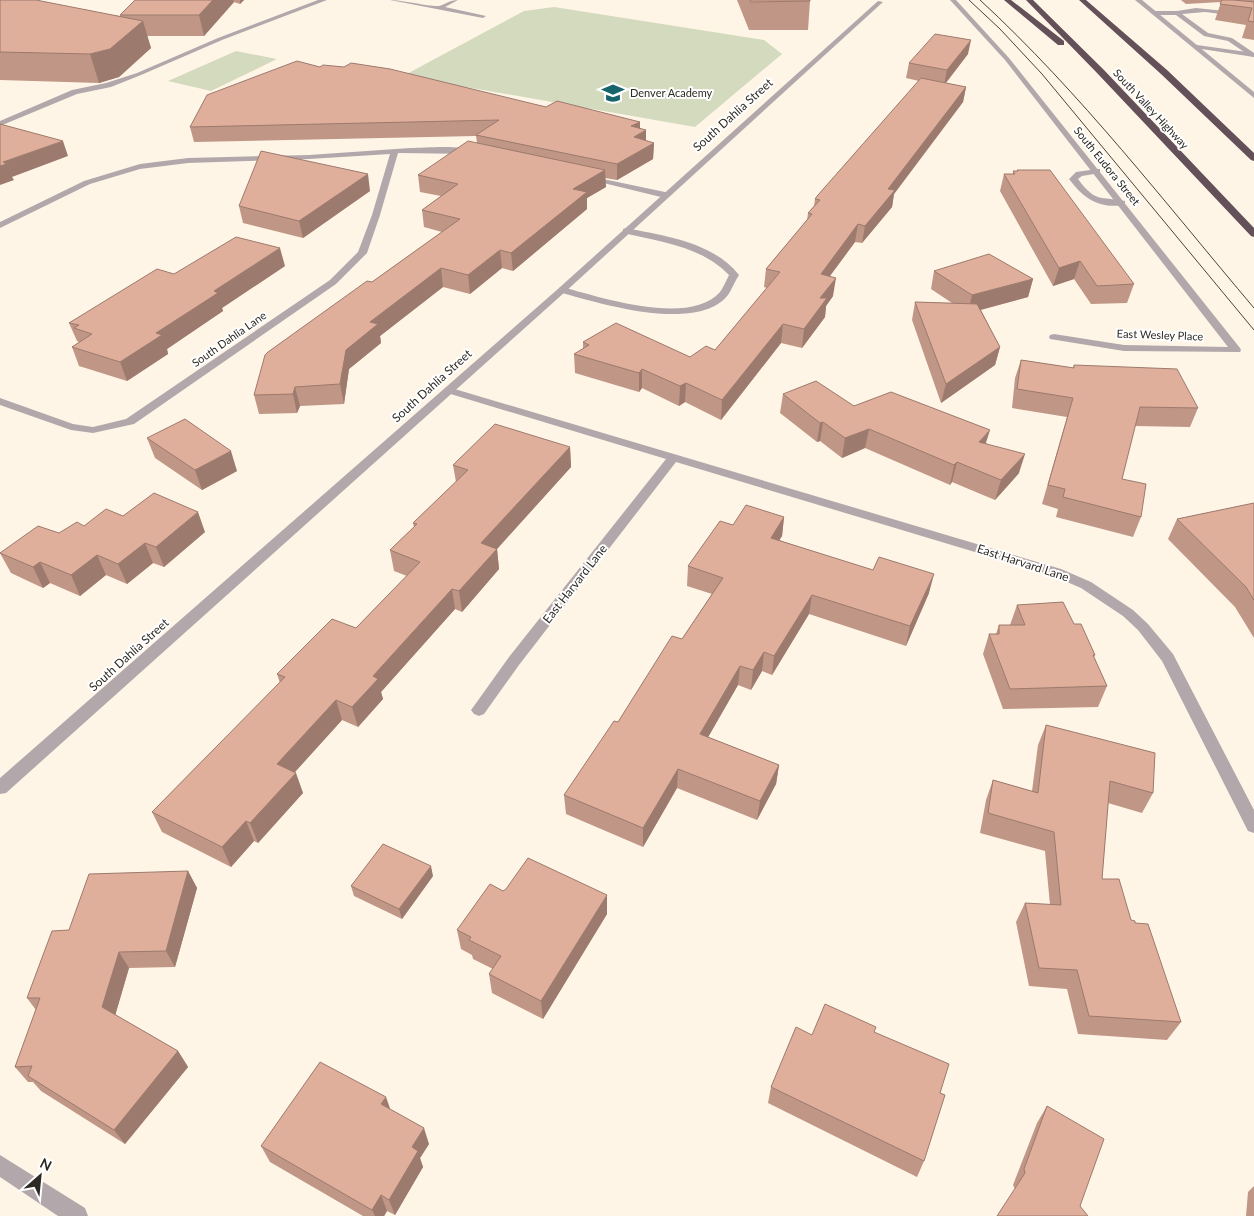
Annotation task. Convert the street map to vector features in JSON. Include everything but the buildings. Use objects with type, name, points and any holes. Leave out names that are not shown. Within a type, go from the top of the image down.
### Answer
[{"type":"highway","points":[[1006,0],[1100,72]]},
{"type":"highway","name":"South Valley Highway","points":[[1029,0],[1254,234]]},
{"type":"highway","points":[[1084,0],[1254,158]]},
{"type":"street","points":[[0,124],[75,92],[108,86],[124,80],[220,39],[324,0]]},
{"type":"street","points":[[393,0],[483,16]]},
{"type":"street","points":[[439,8],[455,0]]},
{"type":"street","name":"South Eudora Street","points":[[953,0],[1007,59],[1236,350]]},
{"type":"street","points":[[1138,0],[1254,96]]},
{"type":"street","name":"South Dahlia Street","points":[[0,788],[562,290],[878,1]]},
{"type":"street","points":[[1155,14],[1177,14],[1187,10],[1197,10],[1254,16]]},
{"type":"street","points":[[1177,14],[1206,35],[1230,39],[1253,55]]},
{"type":"street","points":[[1197,47],[1253,55]]},
{"type":"street","points":[[0,225],[100,177],[150,164],[174,161],[442,150],[482,154]]},
{"type":"street","name":"South Dahlia Lane","points":[[0,401],[71,427],[94,430],[130,422],[333,282],[362,252],[376,215],[394,152]]},
{"type":"street","points":[[1097,171],[1079,174],[1074,179],[1087,198],[1095,201],[1122,203]]},
{"type":"street","points":[[578,176],[665,194]]},
{"type":"street","points":[[562,290],[649,312],[680,312],[705,305],[723,295],[732,284],[734,275],[726,264],[707,254],[677,243],[626,230]]},
{"type":"street","name":"East Wesley Place","points":[[1054,338],[1124,348],[1236,350]]},
{"type":"street","name":"East Harvard Lane","points":[[448,390],[1056,572],[1102,594],[1128,613],[1143,627],[1168,658],[1254,826]]},
{"type":"street","name":"East Harvard Lane","points":[[478,710],[514,661],[673,458]]},
{"type":"street","points":[[0,1165],[77,1216]]},
{"type":"green space","points":[[554,7],[764,40],[782,54],[695,127],[403,76],[524,11]]},
{"type":"green space","points":[[236,51],[277,59],[211,91],[168,81]]},
{"type":"tram line","points":[[969,0],[1000,29],[1042,74],[1254,330]]},
{"type":"tram line","points":[[980,0],[1053,72],[1087,110],[1254,308]]},
{"type":"place","name":"Denver Academy","points":[[613,93]]}]
